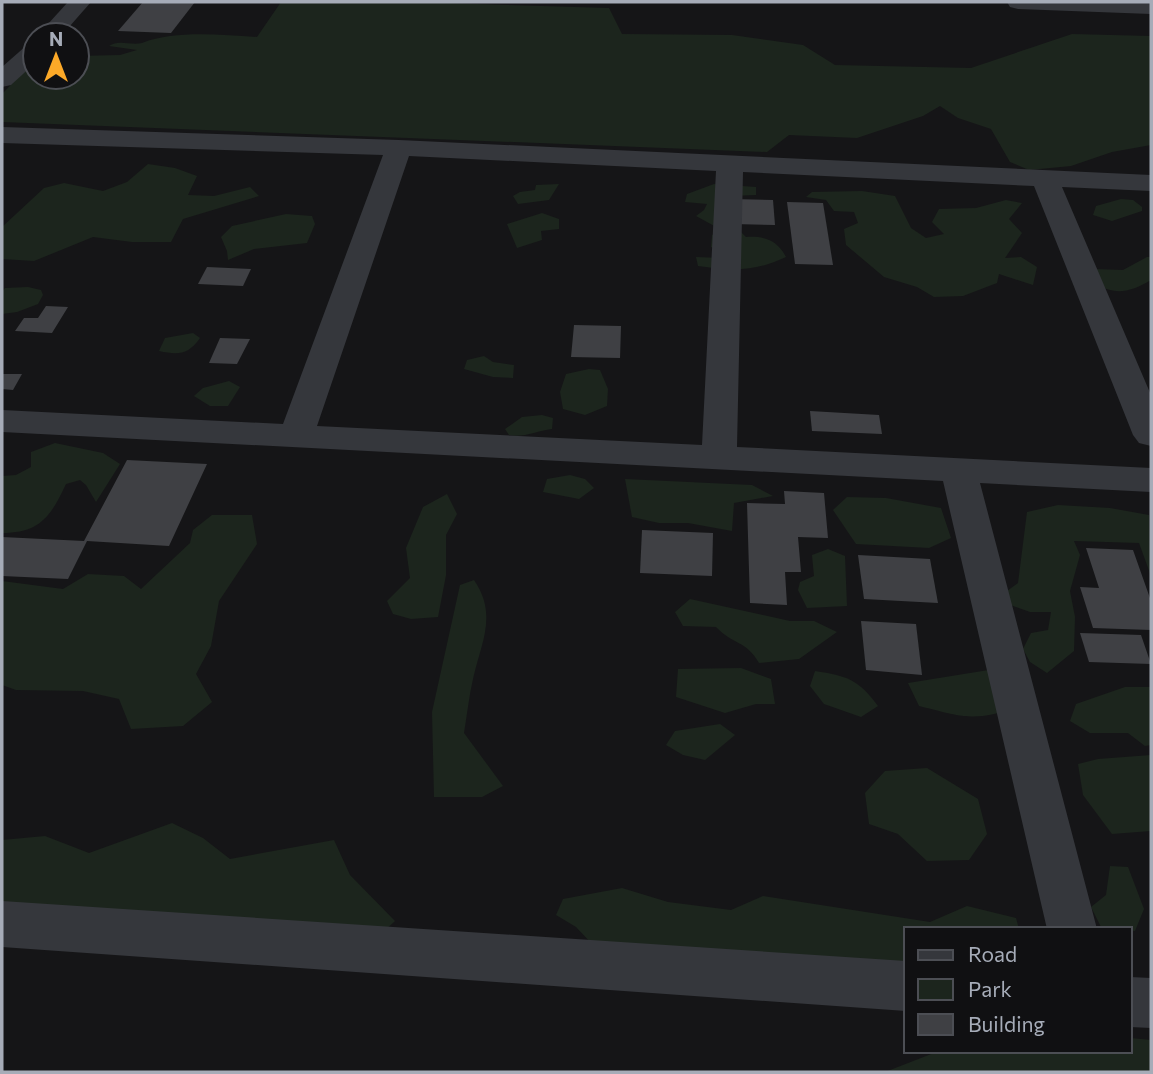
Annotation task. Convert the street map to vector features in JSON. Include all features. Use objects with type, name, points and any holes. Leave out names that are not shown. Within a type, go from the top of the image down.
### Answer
[{"type":"street","points":[[62,21],[80,2]]},
{"type":"street","points":[[1018,2],[1151,7]]},
{"type":"street","points":[[2,80],[21,63]]},
{"type":"street","points":[[2,135],[399,148],[730,166],[1151,183]]},
{"type":"street","points":[[296,437],[399,148]]},
{"type":"street","points":[[719,457],[730,166]]},
{"type":"street","points":[[1045,180],[1151,435]]},
{"type":"street","points":[[2,421],[1151,480]]},
{"type":"street","points":[[958,470],[1072,927]]},
{"type":"street","points":[[2,924],[904,986]]},
{"type":"street","points":[[1132,1002],[1151,1003]]},
{"type":"green space","points":[[281,2],[413,2],[609,8],[622,34],[732,35],[803,45],[835,65],[971,68],[1072,34],[1151,36],[1151,145],[1112,152],[1071,166],[1029,170],[1010,162],[991,129],[958,118],[940,106],[923,116],[857,138],[789,135],[767,152],[2,122],[2,94],[21,74],[21,91],[91,91],[91,56],[120,55],[137,50],[109,46],[117,43],[138,44],[184,35],[257,37]]},
{"type":"green space","points":[[148,164],[175,168],[197,176],[188,195],[214,196],[250,187],[259,196],[183,219],[171,242],[132,242],[93,237],[34,261],[2,259],[2,227],[44,188],[64,183],[103,191],[127,182]]},
{"type":"green space","points":[[559,184],[549,200],[518,204],[513,196],[535,190],[536,185]]},
{"type":"green space","points":[[714,184],[756,187],[756,195],[729,196],[737,228],[746,237],[765,238],[774,243],[786,257],[743,269],[698,266],[696,257],[721,258],[724,251],[711,247],[712,235],[719,233],[718,228],[696,216],[707,204],[685,202],[687,194]]},
{"type":"green space","points":[[862,191],[895,196],[911,228],[926,238],[944,234],[932,222],[939,209],[976,208],[1006,200],[1022,203],[1009,219],[1022,233],[1005,258],[1021,257],[1037,267],[1033,285],[999,274],[997,283],[963,296],[934,297],[917,287],[884,277],[846,245],[844,229],[858,223],[854,212],[834,211],[826,200],[806,197],[812,192]]},
{"type":"green space","points":[[1121,199],[1133,200],[1142,207],[1142,211],[1112,221],[1093,215],[1096,206]]},
{"type":"green space","points":[[542,213],[559,219],[559,229],[541,231],[542,240],[517,248],[507,224]]},
{"type":"green space","points":[[286,214],[312,216],[315,224],[307,243],[254,249],[228,260],[221,237],[232,226]]},
{"type":"green space","points":[[1151,257],[1151,280],[1134,288],[1113,291],[1089,282],[1094,269],[1123,270]]},
{"type":"green space","points":[[28,287],[41,290],[43,295],[38,304],[2,314],[2,292],[5,288]]},
{"type":"green space","points":[[193,333],[200,338],[187,351],[159,351],[165,338]]},
{"type":"green space","points":[[484,356],[493,362],[514,365],[513,378],[493,377],[464,369],[467,360]]},
{"type":"green space","points":[[589,369],[600,370],[608,389],[607,406],[585,415],[563,409],[560,392],[566,374]]},
{"type":"green space","points":[[229,381],[240,387],[228,406],[210,406],[194,396],[203,388]]},
{"type":"green space","points":[[542,415],[553,418],[552,429],[514,436],[509,435],[505,429],[522,417]]},
{"type":"green space","points":[[55,443],[103,453],[120,464],[96,502],[80,480],[66,484],[43,520],[26,530],[2,533],[2,476],[16,475],[31,467],[31,452]]},
{"type":"green space","points":[[570,475],[585,479],[594,488],[579,499],[543,492],[547,479]]},
{"type":"green space","points":[[625,479],[752,485],[773,496],[734,503],[732,531],[688,523],[659,523],[632,517]]},
{"type":"green space","points":[[447,494],[457,514],[446,535],[446,575],[438,617],[411,619],[393,614],[387,601],[410,578],[406,548],[423,507]]},
{"type":"green space","points":[[847,497],[886,498],[941,508],[951,538],[929,548],[856,544],[833,510]]},
{"type":"green space","points":[[1058,505],[1110,508],[1149,515],[1151,576],[1139,543],[1074,541],[1080,555],[1070,591],[1075,617],[1074,651],[1047,673],[1030,662],[1023,649],[1031,633],[1048,630],[1051,612],[1030,612],[1005,603],[1007,591],[1018,583],[1027,512]]},
{"type":"green space","points":[[212,515],[252,515],[257,544],[219,601],[211,646],[196,674],[212,702],[183,726],[131,729],[119,699],[83,691],[16,690],[2,685],[2,581],[63,589],[88,574],[124,576],[141,589],[190,543],[193,530]]},
{"type":"green space","points":[[828,549],[845,556],[847,606],[807,608],[798,590],[800,582],[814,576],[812,555]]},
{"type":"green space","points":[[474,580],[485,605],[486,617],[464,733],[503,786],[482,797],[434,797],[432,712],[460,585]]},
{"type":"green space","points":[[690,599],[790,621],[814,621],[837,632],[799,659],[759,663],[749,650],[716,627],[683,626],[675,612]]},
{"type":"green space","points":[[741,668],[771,679],[775,704],[756,704],[725,713],[676,697],[678,669]]},
{"type":"green space","points":[[1001,668],[1023,706],[981,716],[960,715],[919,706],[908,683]]},
{"type":"green space","points":[[815,671],[851,680],[878,706],[861,717],[824,704],[810,686]]},
{"type":"green space","points":[[1125,687],[1151,687],[1151,745],[1145,746],[1128,733],[1090,733],[1070,721],[1076,704]]},
{"type":"green space","points":[[720,724],[735,735],[705,760],[683,755],[666,745],[675,731]]},
{"type":"green space","points":[[1151,755],[1151,831],[1112,834],[1083,795],[1078,764],[1098,759]]},
{"type":"green space","points":[[927,768],[978,799],[987,834],[969,860],[927,861],[898,834],[869,824],[865,793],[885,771]]},
{"type":"green space","points":[[172,823],[203,838],[230,859],[334,840],[350,875],[395,921],[378,937],[2,906],[2,840],[45,836],[89,853]]},
{"type":"green space","points":[[1110,866],[1128,867],[1144,909],[1135,931],[1132,931],[1132,927],[1101,927],[1091,907],[1106,895]]},
{"type":"green space","points":[[622,888],[668,902],[731,910],[763,896],[930,922],[967,906],[1016,918],[1018,927],[904,927],[904,971],[593,945],[576,927],[556,915],[563,899]]},
{"type":"green space","points":[[1132,1038],[1151,1040],[1151,1072],[885,1072],[934,1053],[1132,1053]]},
{"type":"building","points":[[143,2],[195,2],[171,33],[118,31]]},
{"type":"building","points":[[731,199],[773,200],[775,225],[732,224]]},
{"type":"building","points":[[787,202],[823,203],[833,265],[795,264]]},
{"type":"building","points":[[207,267],[251,269],[243,286],[198,284]]},
{"type":"building","points":[[46,306],[68,307],[52,333],[15,331],[24,318],[38,318]]},
{"type":"building","points":[[574,325],[621,326],[620,358],[571,357]]},
{"type":"building","points":[[220,338],[250,339],[237,364],[209,363]]},
{"type":"building","points":[[2,374],[22,374],[13,390],[2,389]]},
{"type":"building","points":[[810,411],[879,415],[882,434],[812,431]]},
{"type":"building","points":[[127,460],[207,464],[169,546],[87,541],[68,579],[2,576],[2,537],[84,541]]},
{"type":"building","points":[[784,491],[824,493],[828,538],[798,537],[801,572],[785,572],[787,605],[750,603],[747,503],[785,504]]},
{"type":"building","points":[[642,530],[713,533],[712,576],[640,573]]},
{"type":"building","points":[[1086,548],[1133,550],[1151,601],[1151,630],[1093,628],[1080,587],[1099,588]]},
{"type":"building","points":[[858,555],[930,559],[938,603],[864,599]]},
{"type":"building","points":[[861,621],[916,624],[922,675],[866,670]]},
{"type":"building","points":[[1080,633],[1141,635],[1151,664],[1089,662]]}]
